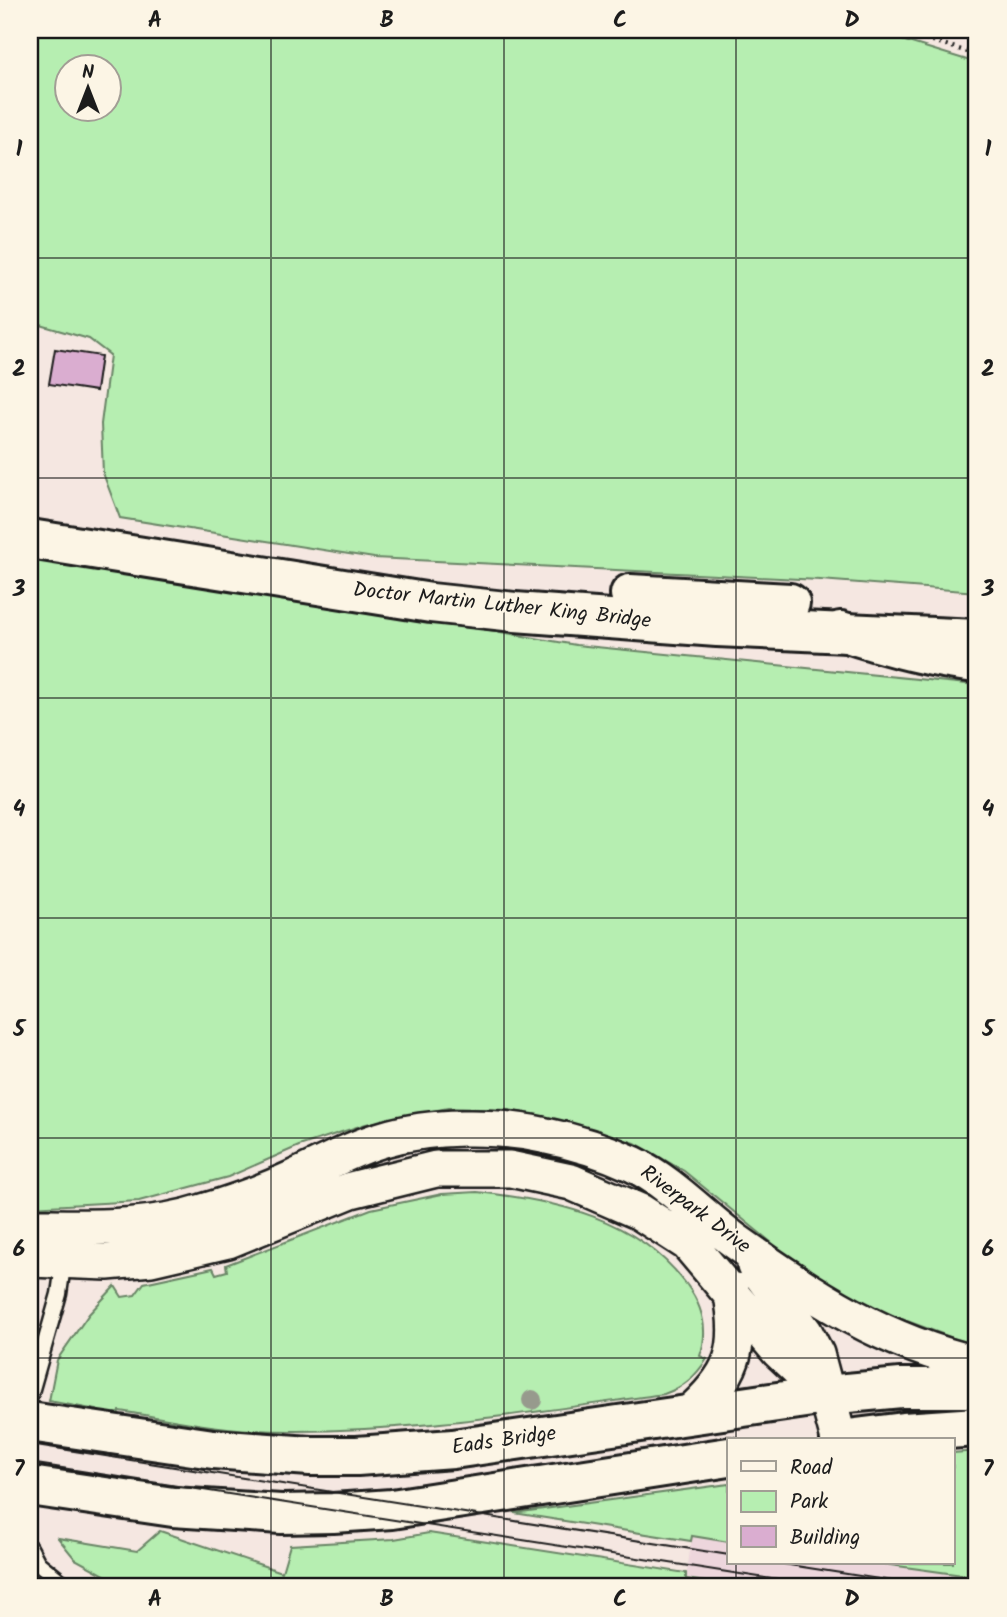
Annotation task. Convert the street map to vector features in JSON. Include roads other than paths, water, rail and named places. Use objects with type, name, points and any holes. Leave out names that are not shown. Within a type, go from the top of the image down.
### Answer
[{"type":"main road","name":"Doctor Martin Luther King Bridge","points":[[30,514],[371,581],[443,604],[595,619],[977,639]]},
{"type":"main road","name":"Doctor Martin Luther King Bridge","points":[[30,539],[371,581],[455,580],[553,589],[977,613]]},
{"type":"main road","points":[[841,631],[894,648],[948,660],[977,663]]},
{"type":"main road","name":"Eads Bridge","points":[[30,1422],[213,1450],[259,1454],[356,1455],[453,1449],[826,1395],[901,1388],[977,1388]]},
{"type":"main road","points":[[855,1438],[977,1427]]},
{"type":"main road","points":[[30,1486],[173,1507],[228,1512],[333,1513],[392,1509],[727,1457]]},
{"type":"street","name":"Riverpark Drive","points":[[30,1227],[154,1223],[200,1213],[290,1180],[341,1155],[385,1138],[418,1132],[492,1129],[540,1135],[578,1144],[634,1164],[680,1196],[735,1241],[852,1318],[908,1343],[977,1364]]},
{"type":"street","name":"Riverpark Drive","points":[[30,1259],[107,1262],[189,1251],[263,1227],[351,1190],[436,1168],[510,1169],[571,1182],[639,1212],[688,1243],[731,1290],[779,1351],[826,1395]]},
{"type":"street","points":[[735,1241],[805,1333],[816,1354],[838,1438]]},
{"type":"street","points":[[688,1415],[715,1388],[732,1361],[737,1332],[731,1290]]},
{"type":"lane","points":[[30,1396],[59,1294],[66,1227]]},
{"type":"lane","points":[[30,1548],[38,1563],[68,1587]]},
{"type":"tram line","points":[[30,1444],[727,1555]]},
{"type":"tram line","points":[[30,1463],[823,1587]]},
{"type":"tram line","points":[[783,1564],[930,1587]]}]
